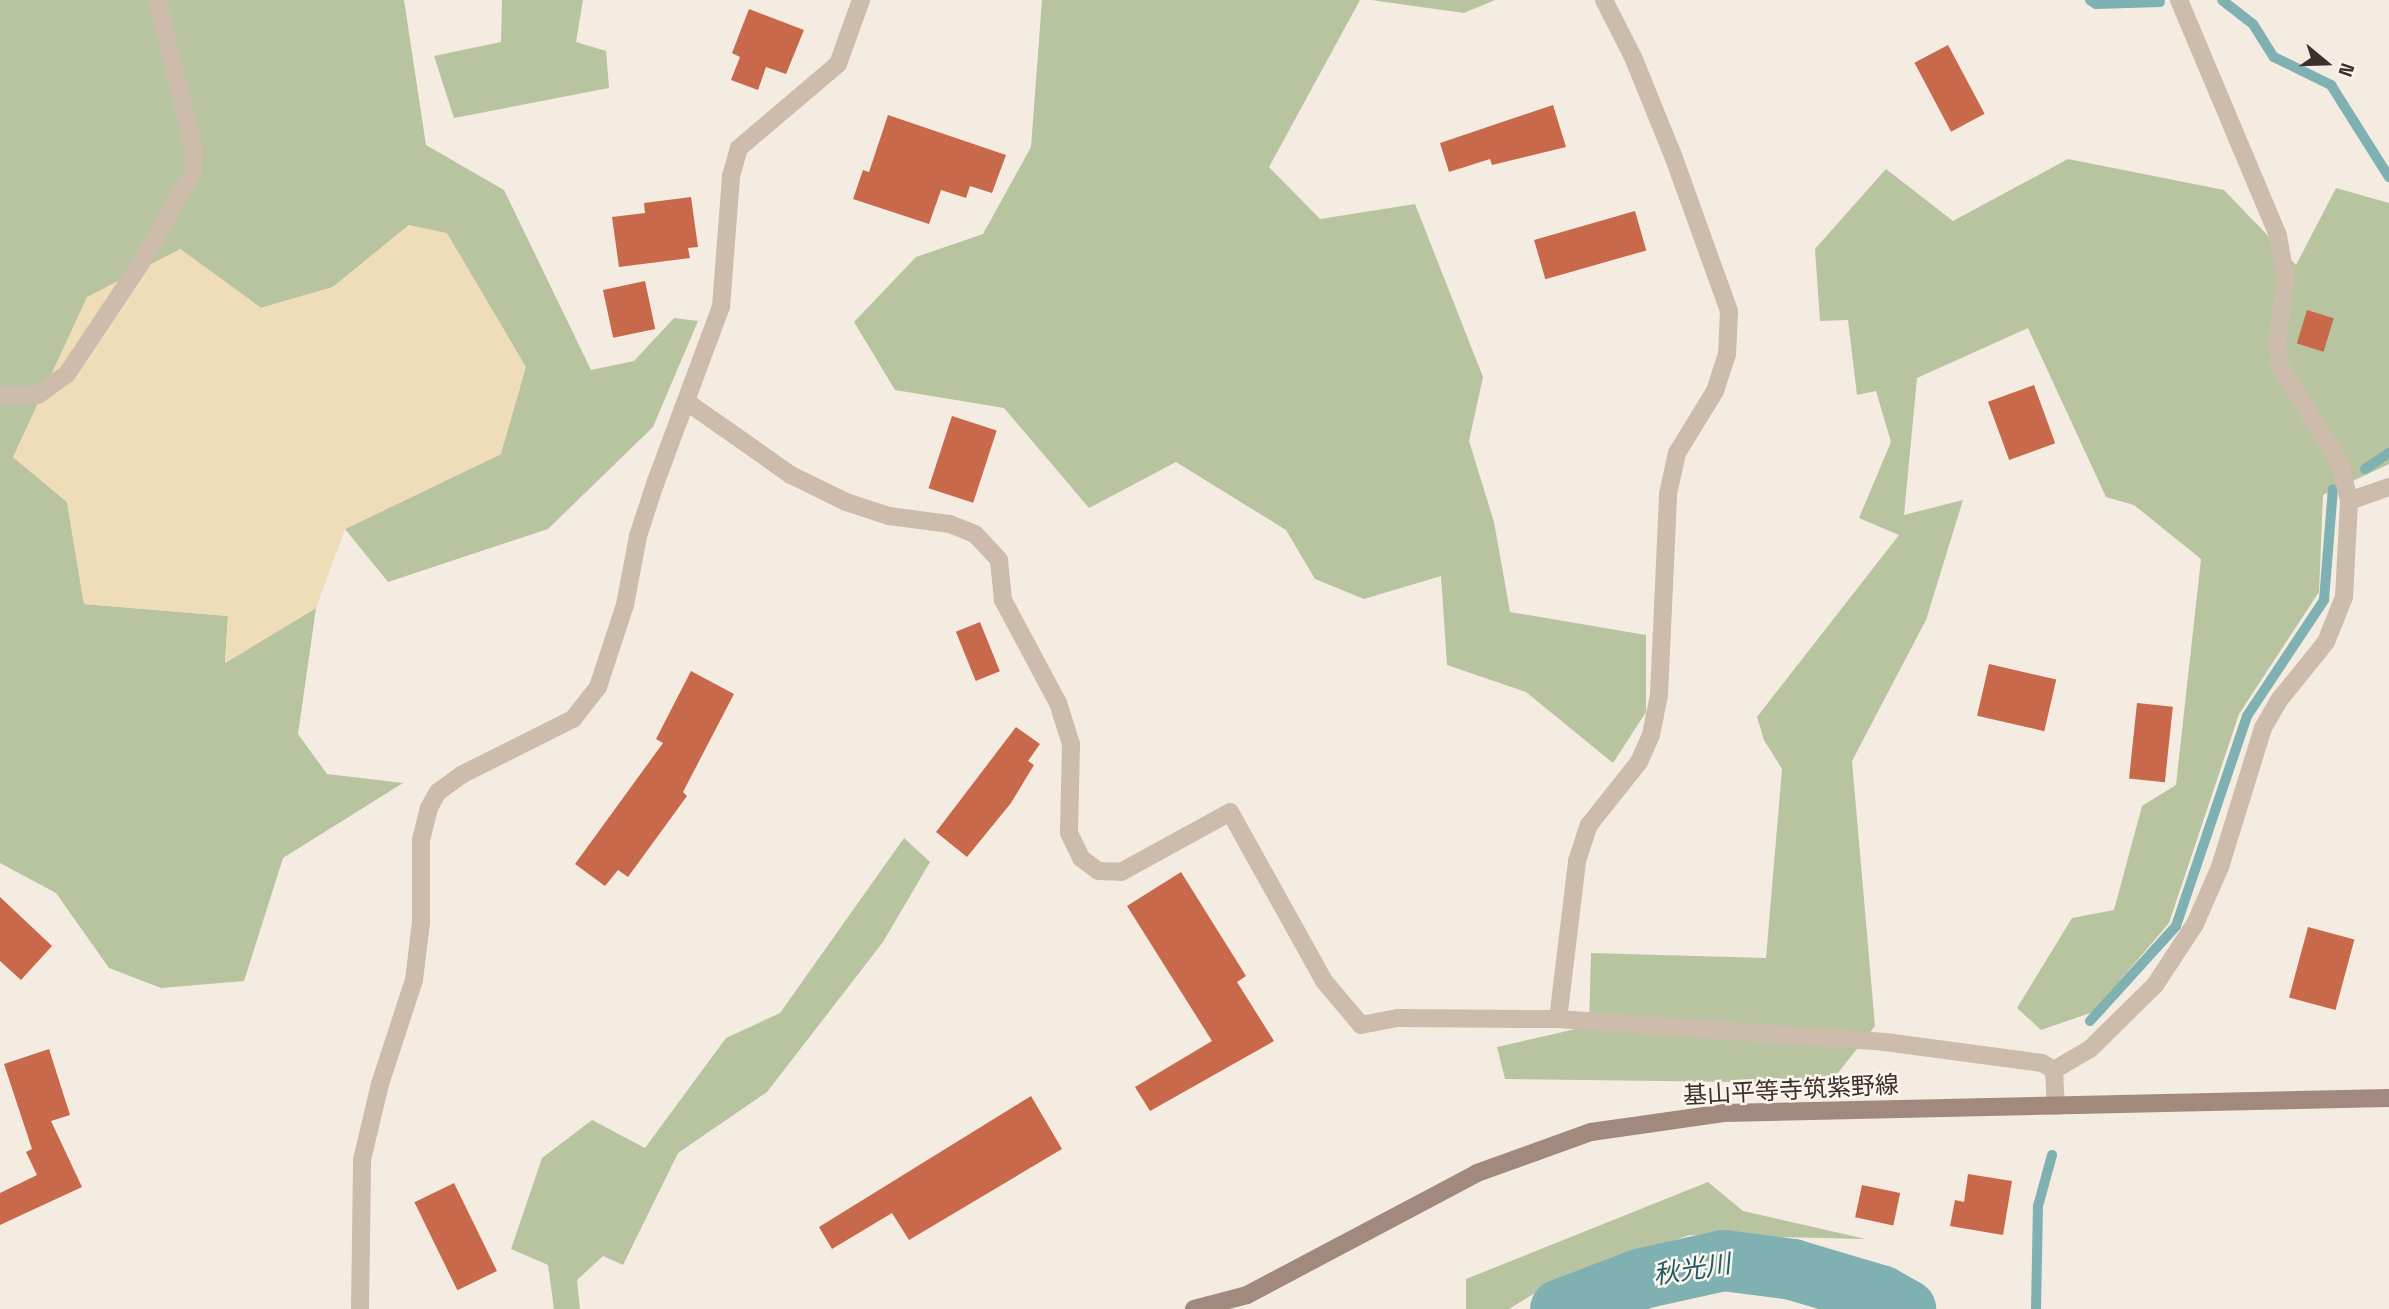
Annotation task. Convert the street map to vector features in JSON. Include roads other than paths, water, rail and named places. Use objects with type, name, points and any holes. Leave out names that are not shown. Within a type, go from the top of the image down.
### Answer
[{"type":"main road","name":"基山平等寺筑紫野線","points":[[1194,1309],[1247,1295],[1477,1172],[1591,1132],[1724,1113],[2389,1098]]},
{"type":"street","points":[[0,395],[38,395],[67,374],[141,263],[193,172],[194,149],[157,0]]},
{"type":"street","points":[[360,1309],[362,1160],[380,1084],[414,980],[421,922],[421,840],[429,808],[438,792],[461,775],[573,719],[598,687],[625,605],[638,536],[721,307],[731,176],[739,148],[838,64],[861,0]]},
{"type":"street","points":[[1558,1019],[1577,860],[1590,825],[1639,762],[1651,735],[1659,695],[1668,494],[1678,453],[1715,391],[1727,355],[1728,311],[1724,298],[1674,158],[1633,57],[1604,0]]},
{"type":"street","points":[[687,402],[791,475],[846,502],[889,516],[950,524],[975,534],[999,560],[1003,600],[1058,703],[1071,744],[1069,833],[1081,858],[1098,871],[1121,872],[1230,812],[1324,981],[1361,1025],[1398,1017],[1558,1019],[1859,1040],[2005,1056],[2054,1070],[2090,1049],[2155,985],[2195,924],[2220,867],[2263,728],[2280,699],[2326,642],[2344,597],[2349,501],[2340,464],[2280,366],[2277,342],[2286,280],[2278,236],[2179,0]]},
{"type":"street","points":[[2349,501],[2389,487]]},
{"type":"street","points":[[2054,1070],[2056,1106]]},
{"type":"waterway","points":[[2090,0],[2096,4],[2160,2]]},
{"type":"waterway","points":[[2222,0],[2253,24],[2274,57],[2331,85],[2389,177]]},
{"type":"waterway","points":[[2365,469],[2389,453]]},
{"type":"waterway","points":[[2090,1021],[2176,926],[2247,716],[2324,600],[2333,489]]},
{"type":"waterway","points":[[2036,1309],[2038,1206],[2052,1155]]},
{"type":"waterway","name":"秋光川","points":[[1560,1309],[1642,1278],[1723,1260],[1792,1269],[1880,1295],[1905,1309]]}]
